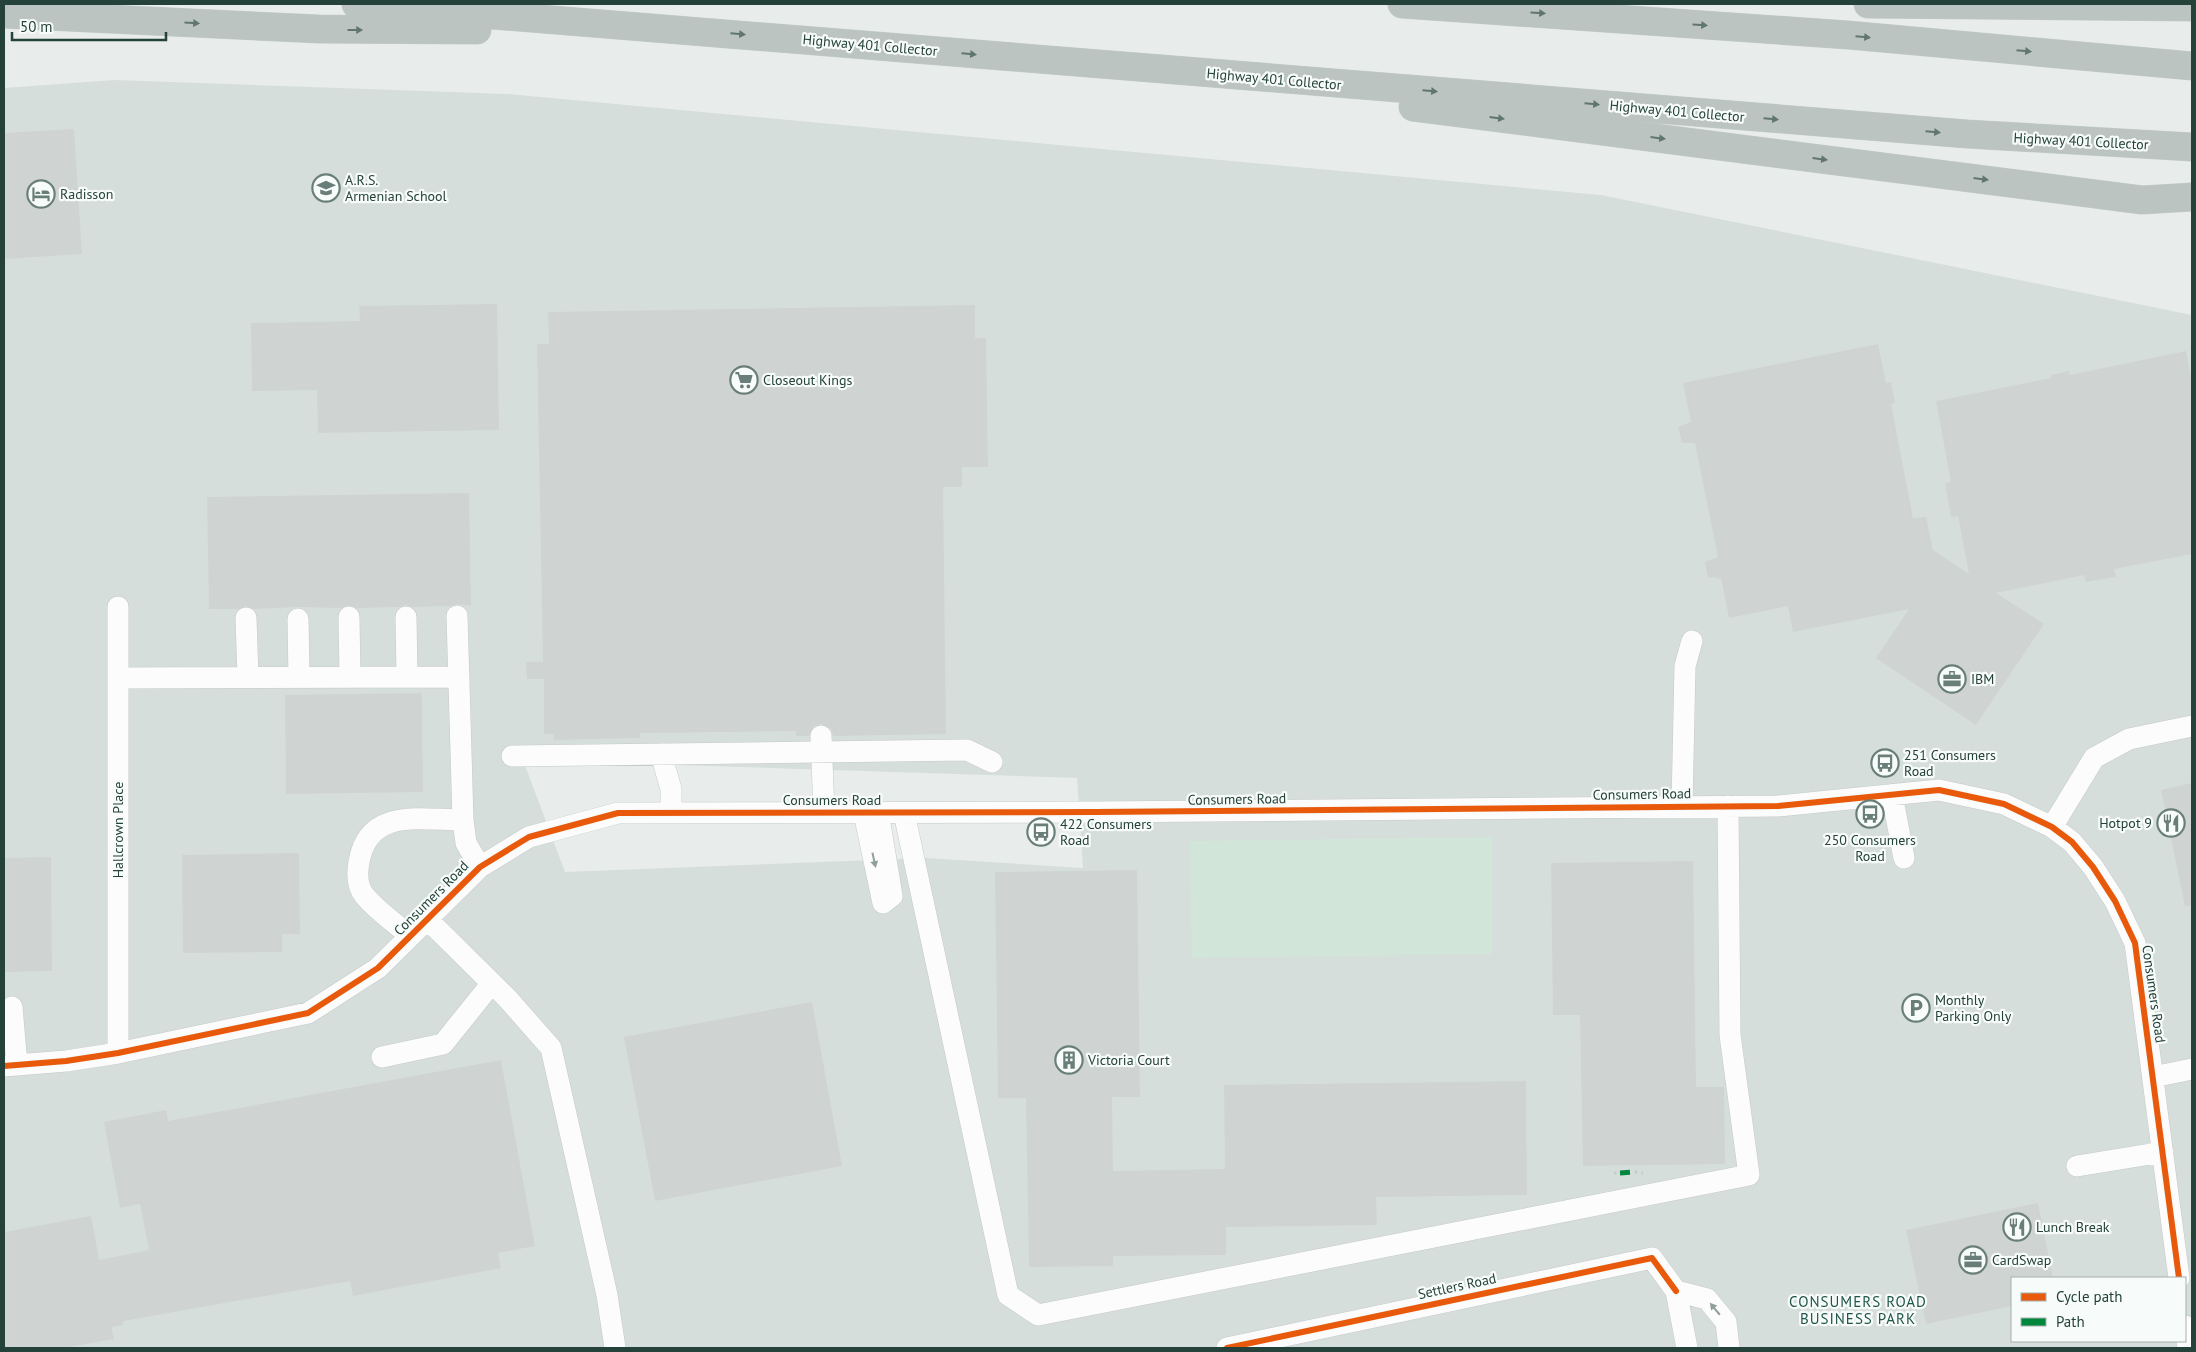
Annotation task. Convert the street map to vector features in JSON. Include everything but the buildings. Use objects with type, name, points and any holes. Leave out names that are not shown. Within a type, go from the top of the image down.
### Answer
[{"type":"highway","name":"Highway 401 Collector","points":[[356,4],[1957,134],[2192,147]]},
{"type":"highway","points":[[1402,4],[1848,35],[2192,66]]},
{"type":"highway","points":[[1868,4],[2192,7]]},
{"type":"highway","points":[[4,14],[319,30],[689,30]]},
{"type":"highway","points":[[1032,59],[2142,200],[2192,197]]},
{"type":"highway","points":[[2142,200],[2175,214],[2192,216]]},
{"type":"street","name":"Hallcrown Place","points":[[118,607],[118,1054]]},
{"type":"street","points":[[457,616],[463,820],[466,843],[480,867]]},
{"type":"street","points":[[348,617],[350,677]]},
{"type":"street","points":[[406,617],[407,677]]},
{"type":"street","points":[[246,618],[248,678]]},
{"type":"street","points":[[298,619],[298,677]]},
{"type":"street","points":[[1682,806],[1685,666],[1692,641]]},
{"type":"street","points":[[118,678],[459,677]]},
{"type":"street","points":[[2052,827],[2094,758],[2129,739],[2192,726]]},
{"type":"street","points":[[822,744],[824,812]]},
{"type":"street","points":[[512,756],[661,754],[822,744],[967,750],[992,762]]},
{"type":"street","points":[[661,754],[671,788],[671,812]]},
{"type":"street","name":"Consumers Road","points":[[10,1066],[118,1054],[308,1013],[378,968],[480,867],[528,837],[618,813],[904,813],[1778,806],[1939,790],[2004,804],[2052,827],[2072,842],[2093,867],[2115,901],[2135,943],[2179,1277]]},
{"type":"street","points":[[1892,795],[1904,858]]},
{"type":"street","points":[[904,813],[1008,1295],[1038,1315],[1749,1175],[1730,1035],[1728,806]]},
{"type":"street","points":[[410,936],[363,894],[357,880],[362,847],[372,831],[385,824],[400,820],[463,820]]},
{"type":"street","points":[[427,919],[492,983],[551,1048],[607,1295],[615,1348]]},
{"type":"street","points":[[382,1057],[443,1044],[492,983]]},
{"type":"street","points":[[10,1066],[12,1007]]},
{"type":"street","points":[[2153,1077],[2192,1069]]},
{"type":"street","points":[[2077,1166],[2163,1152]]},
{"type":"street","name":"Settlers Road","points":[[1227,1348],[1652,1258],[1676,1291]]},
{"type":"street","points":[[1675,1348],[1670,1340],[1667,1310],[1676,1291]]},
{"type":"street","points":[[1676,1291],[1687,1348]]},
{"type":"street","points":[[1676,1291],[1707,1299],[1726,1322],[1729,1348]]},
{"type":"path","points":[[1635,1172],[1643,1172]]},
{"type":"path","points":[[1614,1173],[1620,1173]]},
{"type":"shaded area","points":[[114,80],[507,94],[1601,195],[2192,315],[2192,1348],[4,1348],[4,88]],"holes":[[[523,760],[1077,778],[1083,868],[926,858],[565,872]]]},
{"type":"green space","points":[[1492,837],[1492,954],[1192,958],[1190,841]]},
{"type":"marked path","points":[[1620,1173],[1635,1172]]},
{"type":"cycle path","points":[[4,1066],[66,1061],[118,1053],[308,1013],[378,968],[480,867],[529,837],[618,813],[1096,812],[1778,806],[1939,790],[2004,804],[2052,827],[2072,842],[2093,867],[2115,901],[2135,943],[2179,1277]]},
{"type":"cycle path","points":[[1227,1348],[1652,1258],[1676,1291]]},
{"type":"place","name":"A.R.S. Armenian School","points":[[326,188]]},
{"type":"place","name":"Radisson","points":[[41,194]]},
{"type":"place","name":"Closeout Kings","points":[[744,380]]},
{"type":"place","name":"IBM","points":[[1952,679]]},
{"type":"place","name":"251 Consumers Road","points":[[1885,763]]},
{"type":"place","name":"250 Consumers Road","points":[[1870,814]]},
{"type":"place","name":"Hotpot 9","points":[[2171,823]]},
{"type":"place","name":"422 Consumers Road","points":[[1041,832]]},
{"type":"place","name":"Monthly Parking Only","points":[[1916,1008]]},
{"type":"place","name":"Victoria Court","points":[[1069,1060]]},
{"type":"place","name":"Lunch Break","points":[[2017,1227]]},
{"type":"place","name":"CardSwap","points":[[1973,1260]]},
{"type":"district","name":"CONSUMERS ROAD BUSINESS PARK","points":[[1858,1310]]}]
